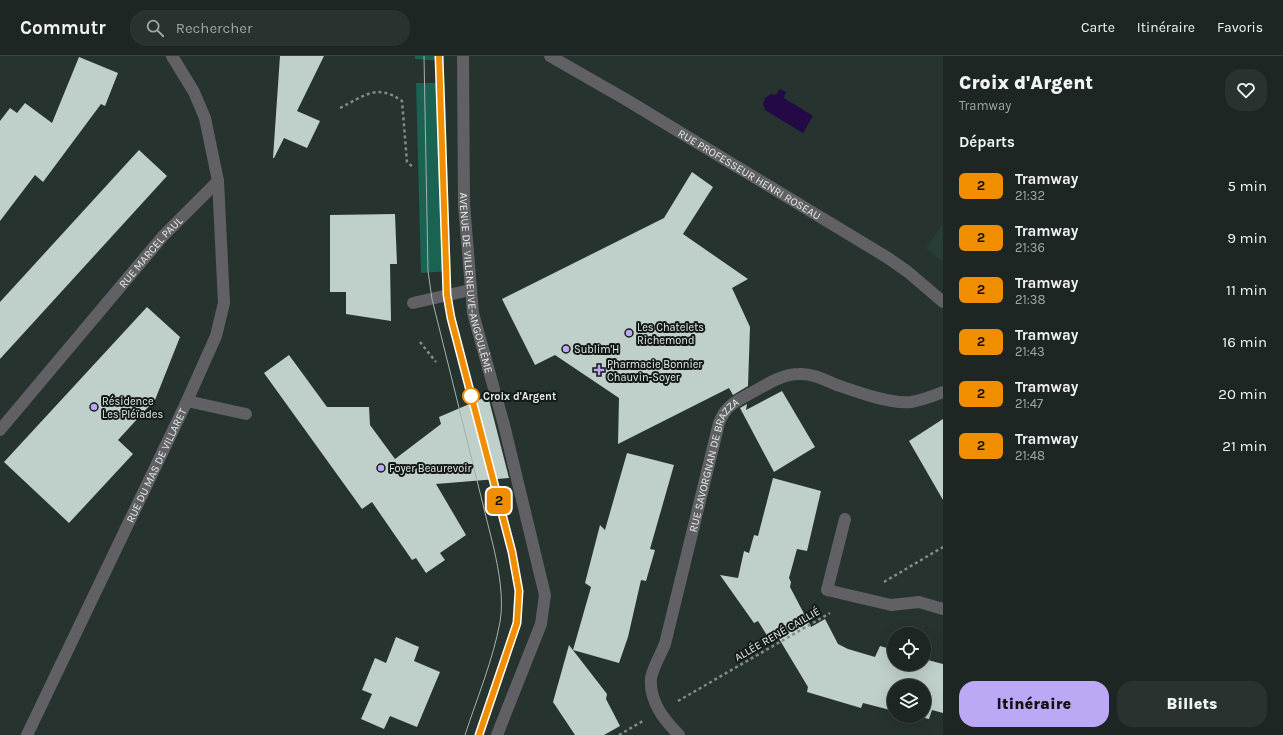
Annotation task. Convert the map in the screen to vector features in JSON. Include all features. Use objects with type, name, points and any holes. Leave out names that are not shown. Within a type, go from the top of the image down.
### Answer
[{"type":"street","points":[[172,56],[194,92],[204,118],[218,181]]},
{"type":"street","name":"AVENUE DE VILLENEUVE-ANGOULÈME","points":[[462,56],[464,204],[473,313],[504,425],[545,594],[540,624],[497,735]]},
{"type":"street","name":"RUE PROFESSEUR HENRI ROSEAU","points":[[550,56],[625,99],[888,258],[908,272],[943,302]]},
{"type":"street","name":"RUE DU MAS DE VILLARET","points":[[27,735],[187,401],[216,336],[224,302],[218,181]]},
{"type":"street","name":"RUE MARCEL PAUL","points":[[0,430],[163,236],[218,181]]},
{"type":"street","points":[[413,303],[470,290]]},
{"type":"street","name":"RUE SAVORGNAN DE BRAZZA","points":[[679,735],[660,711],[652,695],[651,677],[665,644],[719,423],[724,410],[733,402],[773,382],[786,376],[799,374],[810,375],[845,388],[892,401],[910,402],[943,392]]},
{"type":"street","points":[[187,401],[246,414]]},
{"type":"street","points":[[845,519],[827,590],[891,605],[919,602],[943,609]]},
{"type":"path","points":[[340,108],[374,92],[391,93],[402,101],[407,162],[413,167]]},
{"type":"path","points":[[420,342],[436,362]]},
{"type":"path","name":"ALLÉE RENÉ CAILLIÉ","points":[[619,735],[943,547]]},
{"type":"shaded area","points":[[780,89],[786,92],[784,98],[813,116],[803,133],[765,110],[763,104],[765,98],[771,94],[776,95]]},
{"type":"shaded area","points":[[943,224],[943,262],[926,248]]},
{"type":"green space","points":[[415,56],[444,56],[443,61],[415,59]]},
{"type":"green space","points":[[416,83],[445,83],[450,271],[421,273]]},
{"type":"building","points":[[280,56],[324,56],[297,111],[320,121],[307,148],[284,138],[273,158]]},
{"type":"building","points":[[79,57],[118,73],[105,106],[101,104],[43,182],[35,175],[0,221],[0,121],[10,108],[17,113],[25,103],[52,123]]},
{"type":"building","points":[[139,150],[167,176],[0,359],[0,302]]},
{"type":"building","name":"Les Chatelets Richemond","points":[[692,172],[713,187],[683,234],[748,279],[732,288],[750,327],[748,386],[733,395],[729,388],[618,444],[619,398],[555,355],[535,365],[502,299],[664,218]]},
{"type":"building","points":[[395,214],[397,264],[390,264],[391,321],[346,314],[346,292],[330,292],[330,215]]},
{"type":"building","name":"Résidence Les Pléïades","points":[[147,307],[180,337],[153,405],[150,405],[118,440],[133,454],[69,523],[4,462]]},
{"type":"building","name":"Foyer Beaurevoir","points":[[289,355],[327,407],[369,407],[370,425],[395,459],[441,424],[439,417],[488,396],[509,478],[436,484],[466,535],[440,553],[445,560],[426,573],[416,558],[412,560],[372,502],[362,509],[264,373]]},
{"type":"building","points":[[782,391],[815,447],[774,472],[740,408],[747,404],[746,410]]},
{"type":"building","points":[[943,419],[943,500],[909,441]]},
{"type":"building","points":[[627,453],[674,465],[650,549],[655,550],[646,581],[641,580],[628,637],[619,663],[573,650],[591,587],[585,583],[600,525],[605,530]]},
{"type":"building","points":[[773,478],[821,491],[807,551],[797,549],[789,578],[791,582],[790,587],[811,627],[825,619],[838,644],[848,649],[875,657],[880,646],[887,648],[887,671],[931,671],[931,661],[943,664],[943,713],[932,710],[931,713],[931,679],[887,679],[887,709],[863,703],[861,708],[807,692],[808,687],[775,632],[768,637],[758,621],[754,623],[720,575],[738,578],[744,551],[749,553],[754,535],[758,536]]},
{"type":"building","points":[[396,637],[419,647],[414,661],[440,672],[417,727],[390,716],[384,729],[361,719],[372,694],[362,690],[375,658],[386,663]]},
{"type":"building","points":[[569,645],[607,694],[606,699],[620,726],[604,735],[575,735],[553,702]]},
{"type":"tram line","points":[[424,56],[428,271],[432,299],[494,549],[501,594],[501,613],[497,636],[489,665],[465,735]]},
{"type":"tram line","points":[[439,56],[447,295],[451,318],[512,551],[519,591],[517,623],[479,735]]},
{"type":"tram line","name":"2","points":[[439,56],[444,256],[447,295],[451,318],[515,564],[519,591],[517,623],[479,735]]},
{"type":"place","name":"Les Chatelets Richemond","points":[[629,333]]},
{"type":"place","name":"Sublim'H","points":[[566,349]]},
{"type":"place","name":"Pharmacie Bonnier Chauvin-Soyer","points":[[599,370]]},
{"type":"place","name":"Croix d'Argent","points":[[471,396]]},
{"type":"place","name":"Résidence Les Pléïades","points":[[94,407]]},
{"type":"place","name":"Foyer Beaurevoir","points":[[381,468]]}]
